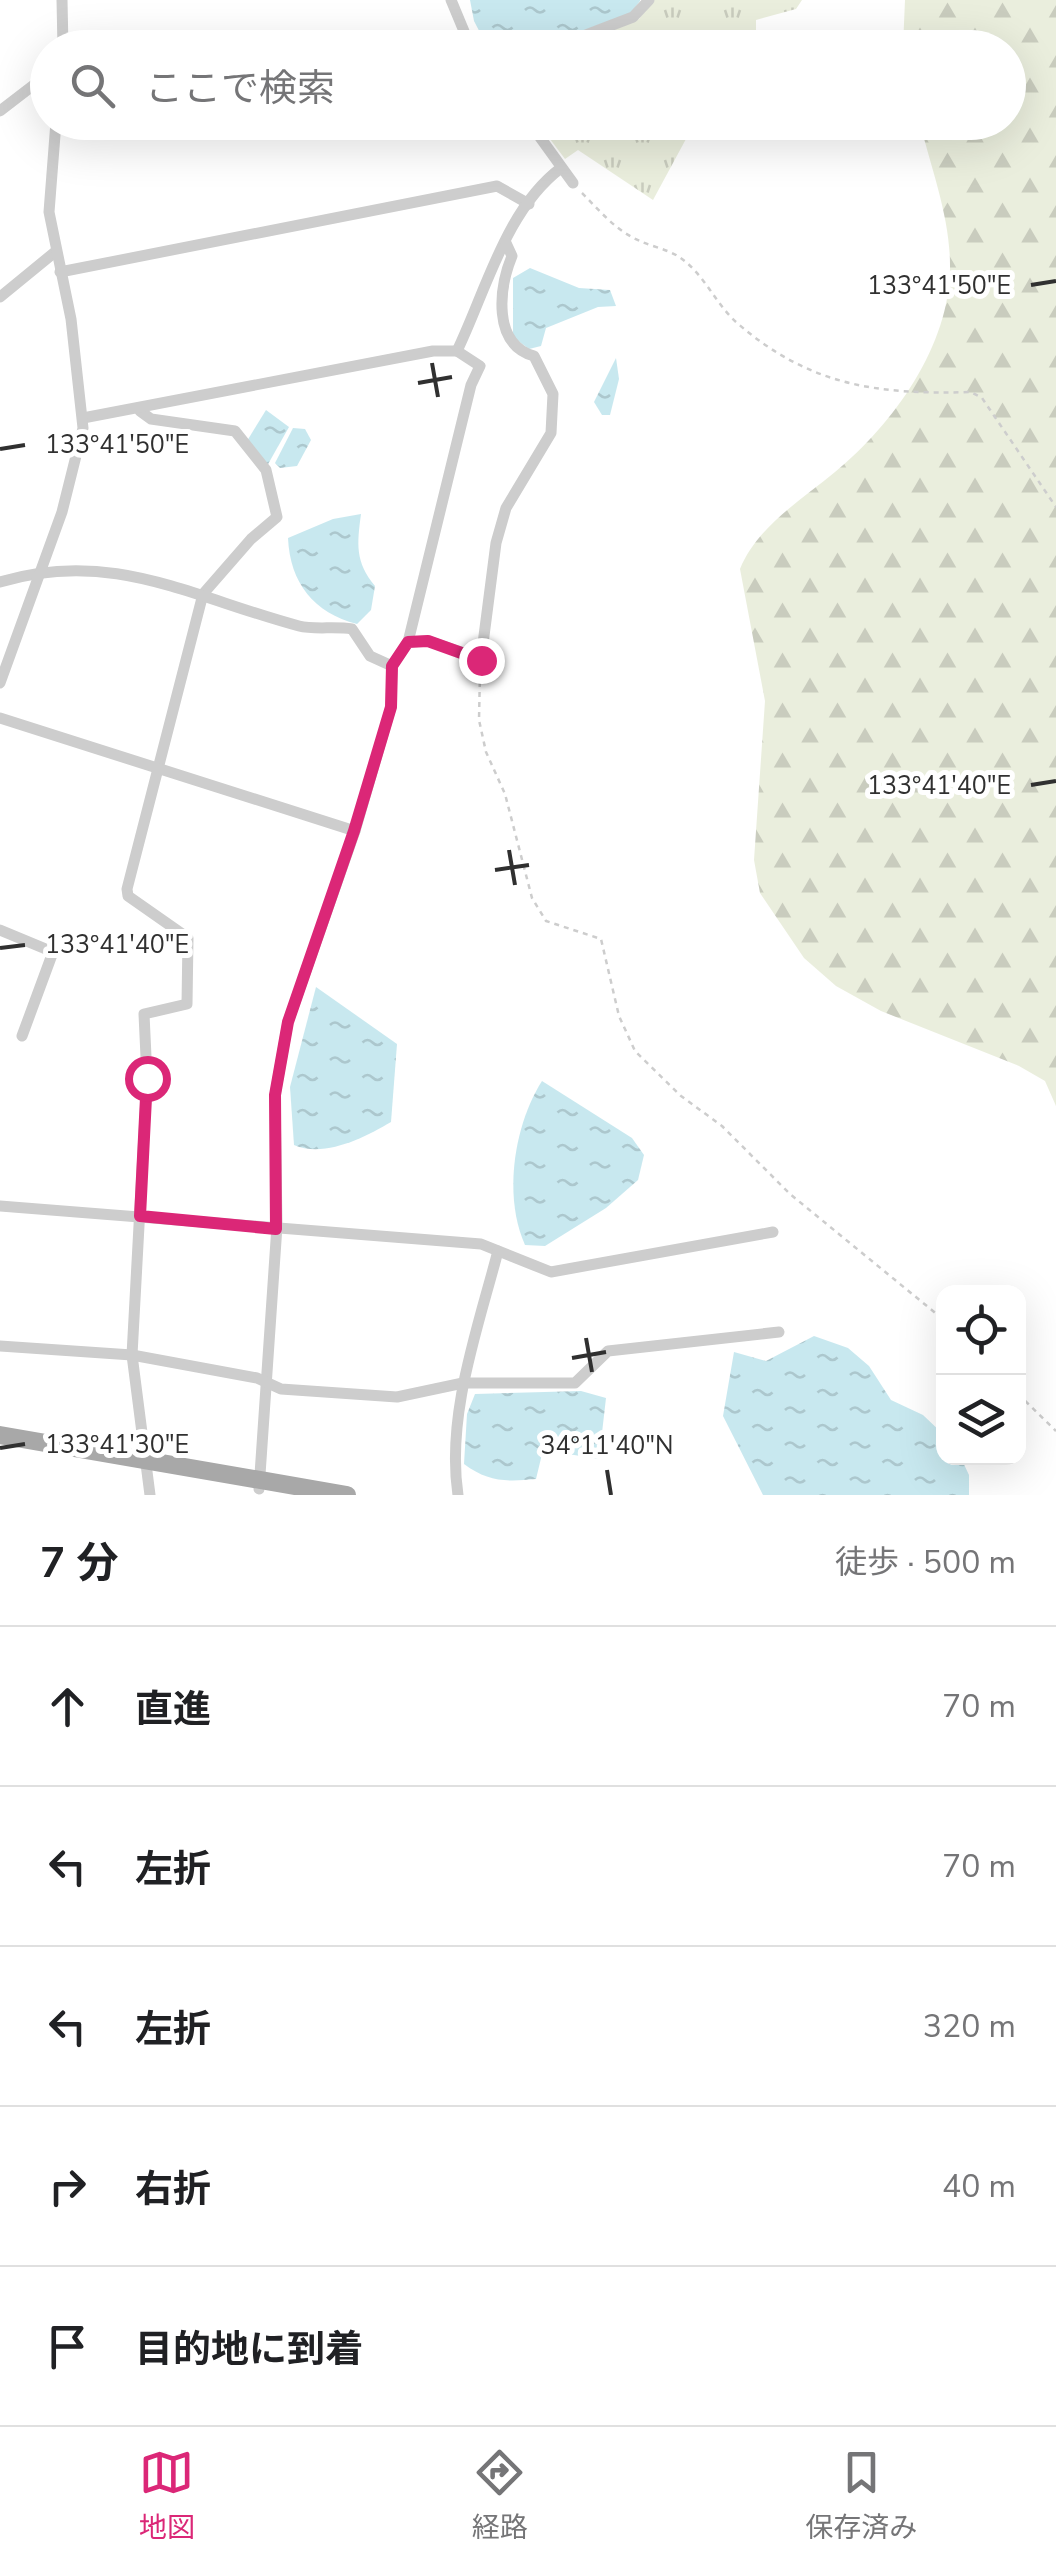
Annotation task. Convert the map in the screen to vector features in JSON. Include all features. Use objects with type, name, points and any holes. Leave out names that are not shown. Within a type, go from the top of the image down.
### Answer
[{"type":"main road","points":[[0,1435],[146,1458],[259,1484],[347,1495]]},
{"type":"street","points":[[62,0],[63,30]]},
{"type":"street","points":[[451,0],[464,30]]},
{"type":"street","points":[[601,30],[633,18],[649,0]]},
{"type":"street","points":[[0,111],[30,88]]},
{"type":"street","points":[[0,683],[62,512],[83,418],[83,394],[49,212],[55,140]]},
{"type":"street","points":[[542,140],[573,183]]},
{"type":"street","points":[[457,351],[506,243],[529,204],[561,168]]},
{"type":"street","points":[[60,272],[497,186],[529,204]]},
{"type":"street","points":[[408,642],[428,641],[481,660],[496,542],[518,480],[551,433],[553,394],[534,356],[522,352],[506,330],[503,278],[512,256],[506,243]]},
{"type":"street","points":[[0,297],[56,252]]},
{"type":"street","points":[[83,418],[140,411],[433,352],[457,351],[480,368],[471,386],[408,642],[392,666],[391,707],[354,831],[288,1022],[275,1095],[276,1229],[259,1484]]},
{"type":"street","points":[[140,411],[151,419],[235,431],[266,470],[277,516],[251,539],[203,594],[127,889],[128,896],[188,938],[186,1004],[144,1014],[147,1078],[132,1355],[150,1495]]},
{"type":"street","points":[[0,582],[40,570],[126,572],[304,628],[352,629],[370,656],[392,666]]},
{"type":"street","points":[[0,718],[354,831]]},
{"type":"street","points":[[0,930],[53,952],[22,1036]]},
{"type":"street","points":[[0,1206],[481,1244],[551,1272],[773,1232]]},
{"type":"street","points":[[458,1495],[455,1475],[464,1384],[498,1251]]},
{"type":"street","points":[[0,1346],[132,1355],[266,1382],[280,1389],[396,1398],[464,1384],[575,1383],[608,1351],[779,1332]]},
{"type":"path","points":[[573,183],[618,229],[675,254],[698,274],[734,320],[778,352],[833,379],[880,392],[971,392],[982,398],[1056,508]]},
{"type":"path","points":[[481,660],[482,736],[505,794],[532,898],[546,921],[601,939],[619,1016],[635,1051],[681,1096],[722,1126],[790,1194],[936,1313]]},
{"type":"path","points":[[1026,1402],[1056,1431]]},
{"type":"green space","points":[[653,0],[802,0],[796,9],[756,20],[756,30],[613,30],[639,19]]},
{"type":"green space","points":[[905,0],[1056,0],[1056,1106],[1045,1081],[1019,1066],[881,1011],[836,986],[804,958],[760,893],[754,860],[765,701],[740,569],[768,527],[878,431],[930,353],[948,295],[950,265],[943,211],[924,140],[1026,140],[1026,30],[904,30]]},
{"type":"green space","points":[[551,140],[685,140],[653,200],[578,150],[565,159]]},
{"type":"water","points":[[470,0],[640,0],[627,18],[584,30],[479,30]]},
{"type":"water","points":[[530,268],[579,288],[610,290],[616,306],[598,307],[546,328],[541,346],[529,349],[513,337],[513,278]]},
{"type":"water","points":[[616,358],[619,379],[610,415],[602,415],[594,402]]},
{"type":"water","points":[[266,410],[289,427],[267,466],[247,441]]},
{"type":"water","points":[[293,428],[305,429],[311,440],[297,466],[280,468],[275,463]]},
{"type":"water","points":[[361,514],[359,552],[375,586],[371,610],[357,624],[328,612],[307,594],[294,569],[288,538],[333,519]]},
{"type":"water","points":[[316,987],[397,1044],[391,1122],[356,1140],[318,1149],[294,1145],[290,1087]]},
{"type":"water","points":[[542,1081],[632,1138],[644,1155],[638,1180],[606,1208],[545,1246],[525,1245],[518,1226],[513,1183],[524,1118]]},
{"type":"water","points":[[814,1336],[848,1348],[869,1366],[891,1400],[923,1415],[936,1427],[936,1465],[964,1465],[969,1475],[969,1495],[763,1495],[723,1416],[734,1352],[766,1361]]},
{"type":"water","points":[[581,1391],[606,1398],[599,1459],[543,1450],[536,1479],[516,1480],[490,1477],[464,1464],[467,1414],[475,1394]]},
{"type":"route","points":[[147,1078],[140,1216],[276,1229],[275,1095],[288,1022],[354,831],[391,707],[392,666],[408,642],[428,641],[481,660]]}]
